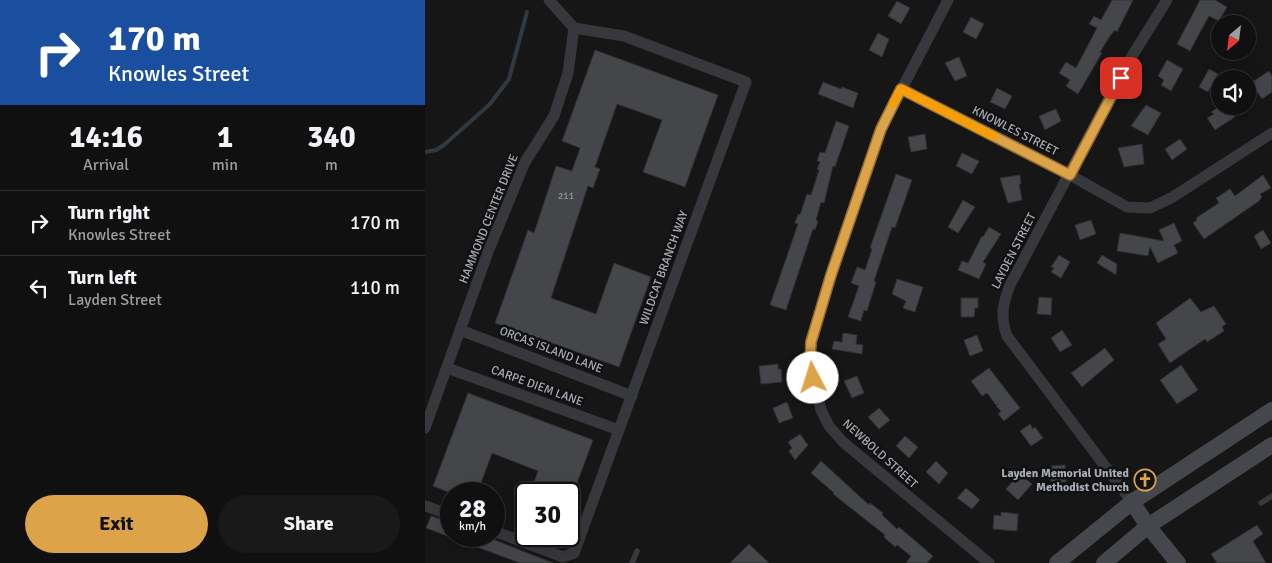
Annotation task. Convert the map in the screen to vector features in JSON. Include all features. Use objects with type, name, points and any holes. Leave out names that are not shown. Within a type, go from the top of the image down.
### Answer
[{"type":"main road","points":[[1057,563],[1132,502],[1272,410]]},
{"type":"main road","points":[[1104,563],[1148,526],[1271,448]]},
{"type":"main road","points":[[1132,502],[1148,526],[1178,563]]},
{"type":"street","points":[[549,0],[574,28]]},
{"type":"street","name":"NEWBOLD STREET","points":[[948,0],[881,129],[828,284],[811,342],[810,365],[821,410],[829,426],[843,442],[989,563]]},
{"type":"street","name":"LAYDEN STREET","points":[[1132,502],[1007,336],[1002,322],[1003,301],[1129,61],[1167,0]]},
{"type":"street","name":"HAMMOND CENTER DRIVE","points":[[425,428],[488,252],[525,162],[553,116],[569,73],[574,28]]},
{"type":"street","name":"WILDCAT BRANCH WAY","points":[[505,535],[563,557],[573,553],[747,82],[624,36],[574,28]]},
{"type":"street","name":"KNOWLES STREET","points":[[901,89],[1070,175],[1127,207],[1150,208],[1171,198],[1272,133]]},
{"type":"street","name":"ORCAS ISLAND LANE","points":[[460,330],[632,396]]},
{"type":"street","name":"CARPE DIEM LANE","points":[[447,368],[619,430]]},
{"type":"street","points":[[425,506],[440,511]]},
{"type":"lane","points":[[1261,503],[1272,496]]},
{"type":"lane","points":[[632,563],[637,551]]},
{"type":"building","points":[[1112,0],[1133,0],[1117,32],[1115,30],[1110,36],[1078,94],[1066,86],[1070,80],[1059,73],[1066,62],[1076,68],[1097,28],[1089,24],[1094,16],[1101,20]]},
{"type":"building","points":[[1200,0],[1215,0],[1227,7],[1222,15],[1209,16],[1190,51],[1177,44]]},
{"type":"building","points":[[897,1],[910,8],[901,24],[888,16]]},
{"type":"building","points":[[971,17],[984,24],[976,39],[963,32]]},
{"type":"building","points":[[878,33],[889,39],[882,57],[869,50]]},
{"type":"building","points":[[595,50],[718,95],[685,187],[643,172],[662,120],[617,104],[595,167],[600,169],[593,188],[588,186],[551,298],[596,314],[614,263],[651,277],[619,367],[495,323],[528,230],[534,233],[556,166],[572,171],[580,148],[562,141]]},
{"type":"building","points":[[959,57],[967,76],[955,81],[945,63]]},
{"type":"building","points":[[1167,60],[1183,69],[1171,91],[1161,85],[1164,80],[1158,76]]},
{"type":"building","points":[[1209,69],[1211,70],[1211,87],[1208,92],[1199,87]]},
{"type":"building","points":[[1269,71],[1272,76],[1272,92],[1262,99],[1256,90],[1256,80]]},
{"type":"building","points":[[823,82],[858,93],[853,108],[818,94]]},
{"type":"building","points":[[997,88],[1012,96],[1005,109],[990,102]]},
{"type":"building","points":[[1146,105],[1161,113],[1148,135],[1131,126]]},
{"type":"building","points":[[1056,109],[1061,121],[1045,130],[1039,116]]},
{"type":"building","points":[[1212,115],[1234,115],[1235,117],[1215,130],[1207,118]]},
{"type":"building","points":[[836,121],[849,126],[835,167],[833,166],[824,203],[821,202],[816,220],[818,221],[815,230],[813,229],[786,310],[770,305],[798,224],[795,223],[798,214],[800,215],[807,194],[811,195],[819,170],[817,169],[820,162],[817,161],[820,152],[825,153]]},
{"type":"building","points":[[925,134],[927,149],[911,152],[908,137]]},
{"type":"building","points":[[1180,139],[1187,149],[1172,160],[1165,149]]},
{"type":"building","points":[[1142,144],[1144,164],[1124,167],[1118,148]]},
{"type":"building","points":[[962,153],[979,161],[972,174],[956,166]]},
{"type":"building","points":[[896,174],[912,180],[895,228],[892,227],[874,281],[876,282],[867,311],[864,310],[861,321],[848,317],[859,286],[851,283],[857,267],[865,270],[872,249],[870,248]]},
{"type":"building","points":[[1020,175],[1021,184],[1019,184],[1022,200],[1008,203],[1000,178]]},
{"type":"building","points":[[1263,175],[1271,188],[1260,194],[1262,197],[1259,201],[1204,239],[1193,223],[1197,220],[1196,218],[1219,203],[1216,198],[1230,189],[1235,196]]},
{"type":"building","points":[[963,200],[975,207],[958,233],[948,227]]},
{"type":"building","points":[[1091,220],[1096,234],[1080,240],[1075,225]]},
{"type":"building","points":[[1174,223],[1182,241],[1174,245],[1178,253],[1158,263],[1150,247],[1148,256],[1117,251],[1120,233],[1164,241],[1159,230]]},
{"type":"building","points":[[989,227],[1001,234],[983,262],[986,264],[979,279],[958,270],[962,261],[968,263],[982,236]]},
{"type":"building","points":[[1263,230],[1271,243],[1261,249],[1254,236]]},
{"type":"building","points":[[1059,255],[1070,262],[1061,278],[1051,272],[1054,268],[1051,267]]},
{"type":"building","points":[[1102,255],[1117,264],[1116,275],[1097,263]]},
{"type":"building","points":[[897,279],[923,287],[915,312],[903,308],[906,301],[892,294]]},
{"type":"building","points":[[1039,297],[1052,298],[1051,315],[1037,314]]},
{"type":"building","points":[[961,298],[978,298],[978,308],[975,308],[974,317],[961,317]]},
{"type":"building","points":[[1190,298],[1201,312],[1214,306],[1226,324],[1222,327],[1224,331],[1207,342],[1205,339],[1170,363],[1158,344],[1166,339],[1156,323]]},
{"type":"building","points":[[1062,330],[1072,345],[1060,352],[1051,338]]},
{"type":"building","points":[[843,333],[857,335],[856,344],[863,345],[862,354],[832,349],[834,341],[842,342]]},
{"type":"building","points":[[977,335],[983,351],[970,356],[964,340]]},
{"type":"building","points":[[1105,348],[1114,360],[1082,387],[1071,373]]},
{"type":"building","points":[[778,364],[778,369],[781,369],[782,382],[761,384],[759,366]]},
{"type":"building","points":[[1181,365],[1198,390],[1177,404],[1160,380]]},
{"type":"building","points":[[989,368],[1020,408],[1004,421],[998,414],[1001,411],[996,406],[998,404],[996,405],[987,393],[982,396],[971,381]]},
{"type":"building","points":[[857,376],[864,393],[852,398],[844,381]]},
{"type":"building","points":[[468,393],[593,440],[577,482],[534,482],[538,471],[492,453],[481,482],[440,482],[440,489],[433,486]]},
{"type":"building","points":[[787,402],[793,418],[779,423],[773,408]]},
{"type":"building","points":[[879,408],[890,420],[879,429],[868,417]]},
{"type":"building","points":[[1030,424],[1033,429],[1035,427],[1043,438],[1031,446],[1020,431]]},
{"type":"building","points":[[800,434],[808,445],[795,460],[789,451],[792,448],[788,442]]},
{"type":"building","points":[[905,436],[918,447],[909,458],[896,446]]},
{"type":"building","points":[[821,461],[869,505],[870,503],[883,513],[882,515],[897,529],[899,527],[933,556],[927,563],[906,563],[911,556],[897,545],[895,547],[884,537],[885,535],[833,494],[811,473]]},
{"type":"building","points":[[936,461],[948,473],[939,484],[926,472]]},
{"type":"building","points":[[1065,465],[1066,482],[1051,482],[1051,466]]},
{"type":"building","points":[[1021,475],[1032,484],[1018,500],[1006,489],[1013,481],[1015,483]]},
{"type":"building","points":[[966,488],[980,500],[972,509],[957,498]]},
{"type":"building","points":[[1001,512],[1018,514],[1017,531],[993,529],[994,515],[1001,516]]},
{"type":"building","points":[[431,516],[440,519],[440,533],[426,528]]},
{"type":"building","points":[[1257,525],[1263,534],[1253,541],[1266,563],[1217,563],[1211,554]]},
{"type":"building","points":[[505,544],[553,563],[520,563],[477,547],[505,547]]},
{"type":"building","points":[[749,544],[769,563],[730,563]]},
{"type":"waterway","points":[[425,152],[436,150],[444,145],[490,104],[509,79],[527,12]]},
{"type":"slow traffic","points":[[893,104],[901,89],[993,136]]},
{"type":"place","name":"Layden Memorial United Methodist Church","points":[[1145,480]]},
{"type":"route","points":[[813,378],[810,365],[811,342],[831,275],[881,129],[901,89],[1070,175],[1121,78]]}]
